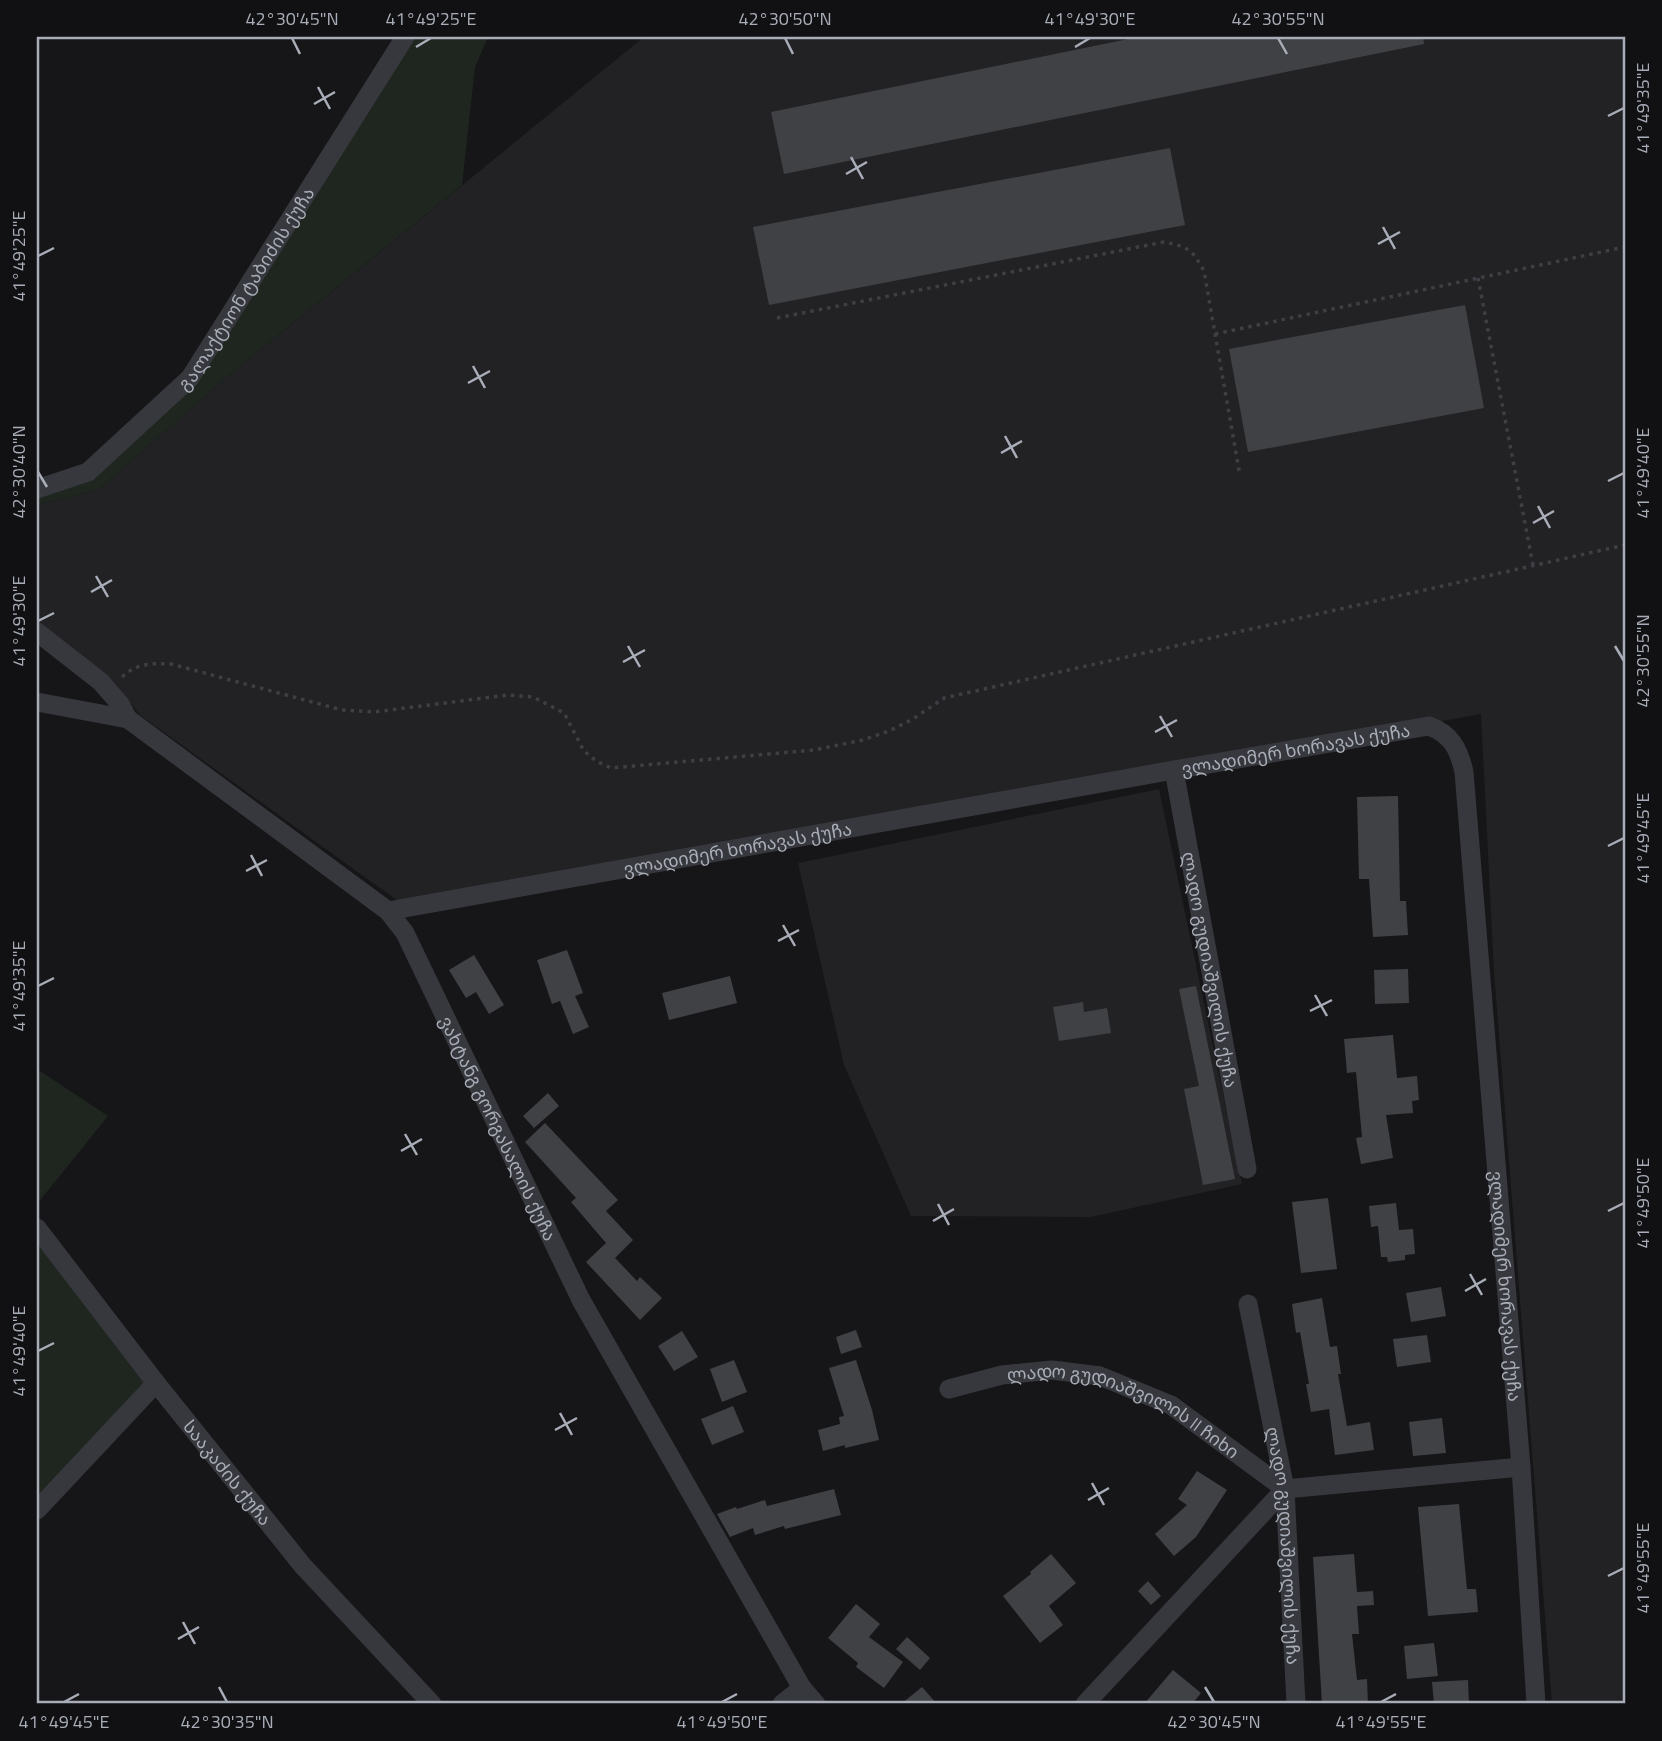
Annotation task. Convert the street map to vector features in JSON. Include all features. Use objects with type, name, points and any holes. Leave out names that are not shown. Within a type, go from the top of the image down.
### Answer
[{"type":"street","name":"გალაქტიონ ტაბიძის ქუჩა","points":[[37,489],[88,472],[190,378],[405,37]]},
{"type":"street","points":[[37,632],[110,691],[128,719]]},
{"type":"street","name":"ვახტანგ გორგასალის ქუჩა","points":[[37,702],[128,719],[388,911],[405,933],[581,1300],[802,1688],[816,1704]]},
{"type":"street","name":"ვლადიმერ ხორავას ქუჩა","points":[[388,911],[1174,769],[1429,726],[1439,729],[1456,746],[1464,772],[1521,1467],[1536,1704]]},
{"type":"street","name":"ლადო გუდიაშვილის ქუჩა","points":[[1174,769],[1247,1169]]},
{"type":"street","name":"სააკაძის ქუჩა","points":[[37,1228],[156,1383],[303,1566],[432,1704]]},
{"type":"street","name":"ლადო გუდიაშვილის ქუჩა","points":[[1248,1304],[1285,1489],[1296,1704]]},
{"type":"street","name":"ლადო გუდიაშვილის II ჩიხი","points":[[949,1389],[1002,1375],[1052,1370],[1100,1376],[1171,1405],[1285,1489]]},
{"type":"street","points":[[37,1510],[156,1383]]},
{"type":"street","points":[[1085,1704],[1285,1489],[1521,1467]]},
{"type":"street","points":[[782,1704],[802,1688]]},
{"type":"path","points":[[777,318],[1164,242],[1179,245],[1194,253],[1204,271],[1240,476]]},
{"type":"path","points":[[1215,334],[1625,247]]},
{"type":"path","points":[[1478,278],[1533,565]]},
{"type":"path","points":[[110,691],[124,674],[147,663],[171,664],[342,710],[374,712],[508,695],[533,697],[564,713],[584,751],[611,768],[814,750],[863,740],[889,731],[944,698],[1625,545]]},
{"type":"shaded area","points":[[405,37],[488,37],[475,67],[462,185],[228,376],[98,490],[37,505],[37,489],[88,472],[190,378]]},
{"type":"shaded area","points":[[644,37],[1625,37],[1625,1704],[1552,1704],[1494,972],[1481,714],[1174,770],[398,901],[140,715],[115,683],[37,622],[37,505],[98,490],[228,376]]},
{"type":"shaded area","points":[[1159,789],[1242,1184],[1091,1217],[911,1216],[844,1065],[798,863]]},
{"type":"shaded area","points":[[37,1069],[108,1116],[37,1204]]},
{"type":"shaded area","points":[[37,1228],[156,1383],[37,1510]]},
{"type":"building","points":[[1138,37],[1423,37],[1424,44],[784,174],[771,112]]},
{"type":"building","points":[[1170,148],[1185,225],[769,305],[753,227]]},
{"type":"building","points":[[1465,305],[1484,408],[1248,452],[1229,349]]},
{"type":"building","points":[[1398,796],[1400,901],[1406,901],[1408,935],[1373,937],[1369,879],[1359,879],[1357,797]]},
{"type":"building","points":[[567,950],[583,993],[575,996],[589,1027],[573,1034],[560,1001],[552,1004],[537,960]]},
{"type":"building","points":[[474,955],[504,1005],[489,1014],[476,992],[466,998],[449,970]]},
{"type":"building","points":[[1408,969],[1409,1003],[1375,1004],[1374,970]]},
{"type":"building","points":[[730,976],[737,1003],[669,1020],[662,993]]},
{"type":"building","points":[[1196,986],[1235,1179],[1203,1185],[1184,1089],[1199,1086],[1179,989]]},
{"type":"building","points":[[1083,1002],[1084,1012],[1107,1008],[1111,1033],[1059,1041],[1053,1007]]},
{"type":"building","points":[[1393,1035],[1397,1078],[1417,1076],[1419,1100],[1412,1101],[1413,1113],[1386,1115],[1393,1158],[1361,1164],[1356,1138],[1362,1137],[1356,1072],[1347,1073],[1344,1039]]},
{"type":"building","points":[[548,1093],[559,1106],[534,1128],[523,1116]]},
{"type":"building","points":[[545,1123],[618,1200],[606,1211],[633,1240],[615,1258],[637,1281],[640,1277],[662,1298],[640,1320],[586,1262],[606,1243],[571,1202],[576,1198],[525,1142]]},
{"type":"building","points":[[1328,1198],[1337,1269],[1301,1273],[1292,1202]]},
{"type":"building","points":[[1396,1203],[1399,1230],[1413,1229],[1415,1254],[1405,1255],[1405,1260],[1388,1262],[1387,1257],[1381,1257],[1378,1226],[1371,1227],[1369,1206]]},
{"type":"building","points":[[1441,1287],[1446,1316],[1411,1322],[1406,1293]]},
{"type":"building","points":[[1322,1298],[1330,1347],[1337,1346],[1341,1374],[1338,1374],[1347,1426],[1370,1422],[1374,1450],[1335,1455],[1329,1409],[1311,1412],[1300,1332],[1296,1333],[1292,1304]]},
{"type":"building","points":[[856,1330],[862,1347],[841,1354],[836,1337]]},
{"type":"building","points":[[682,1331],[698,1357],[674,1371],[658,1346]]},
{"type":"building","points":[[1427,1335],[1431,1362],[1397,1367],[1393,1339]]},
{"type":"building","points":[[734,1360],[747,1392],[722,1402],[710,1369]]},
{"type":"building","points":[[856,1360],[879,1440],[823,1451],[818,1430],[840,1424],[839,1417],[844,1416],[829,1368]]},
{"type":"building","points":[[733,1406],[744,1432],[712,1445],[701,1419]]},
{"type":"building","points":[[1442,1418],[1446,1453],[1413,1456],[1409,1422]]},
{"type":"building","points":[[1197,1471],[1227,1490],[1196,1537],[1174,1556],[1155,1534],[1187,1505],[1178,1499]]},
{"type":"building","points":[[834,1489],[841,1515],[785,1529],[784,1526],[755,1535],[753,1528],[730,1537],[717,1514],[765,1500],[767,1506]]},
{"type":"building","points":[[1459,1504],[1467,1589],[1476,1589],[1478,1612],[1428,1616],[1418,1507]]},
{"type":"building","points":[[1051,1554],[1076,1583],[1049,1606],[1063,1625],[1040,1643],[1003,1596]]},
{"type":"building","points":[[1354,1554],[1357,1592],[1373,1591],[1374,1605],[1357,1606],[1359,1634],[1352,1634],[1357,1680],[1367,1679],[1368,1704],[1322,1704],[1313,1557]]},
{"type":"building","points":[[1148,1581],[1161,1596],[1151,1605],[1138,1591]]},
{"type":"building","points":[[856,1604],[880,1624],[869,1637],[903,1662],[884,1688],[856,1667],[858,1663],[828,1638]]},
{"type":"building","points":[[907,1637],[930,1658],[920,1670],[896,1649]]},
{"type":"building","points":[[1434,1643],[1438,1676],[1407,1679],[1404,1646]]},
{"type":"building","points":[[1173,1670],[1201,1693],[1192,1704],[1144,1704]]},
{"type":"building","points":[[1468,1680],[1469,1704],[1434,1704],[1432,1682]]},
{"type":"building","points":[[922,1687],[937,1704],[901,1704]]}]
